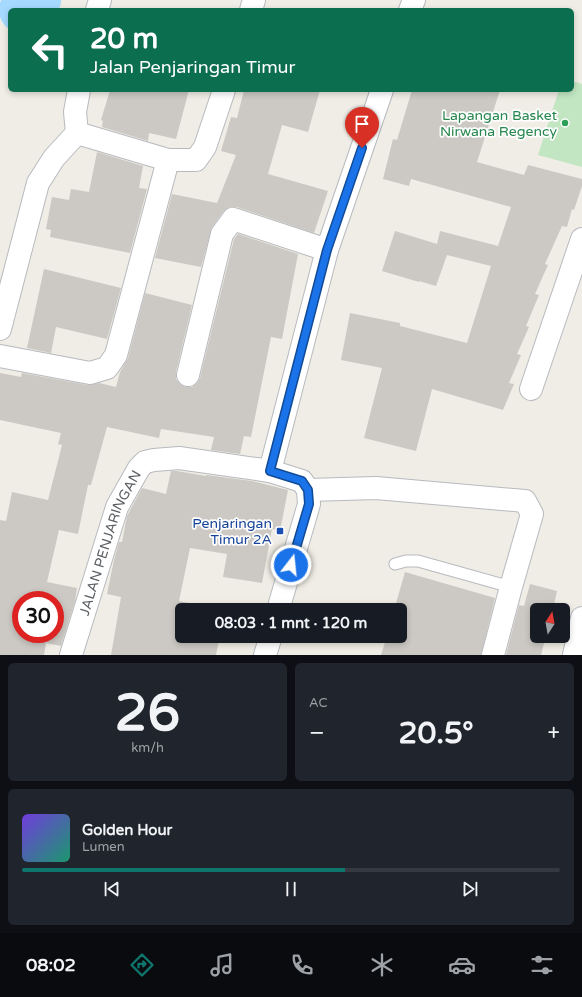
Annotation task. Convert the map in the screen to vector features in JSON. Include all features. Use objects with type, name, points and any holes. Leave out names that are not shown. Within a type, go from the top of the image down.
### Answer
[{"type":"street","points":[[0,329],[38,183],[54,158],[77,133],[75,112],[80,92]]},
{"type":"street","points":[[77,133],[168,160],[196,160],[205,147],[223,92]]},
{"type":"street","points":[[270,471],[327,250],[381,92]]},
{"type":"street","points":[[0,356],[90,373],[107,368],[116,355],[168,160]]},
{"type":"street","points":[[188,375],[222,234],[233,219],[327,250]]},
{"type":"street","points":[[531,388],[576,275],[582,239]]},
{"type":"street","name":"JALAN PENJARINGAN","points":[[71,655],[117,507],[138,468],[145,462],[179,458],[270,471],[302,481],[308,490]]},
{"type":"street","points":[[280,603],[309,504],[308,490],[376,488],[525,501],[532,514],[493,655]]},
{"type":"street","points":[[574,655],[582,618]]},
{"type":"street","points":[[265,655],[269,643]]},
{"type":"lane","points":[[395,564],[406,561],[418,561],[511,587]]},
{"type":"green space","name":"Lapangan Basket Nirwana Regency","points":[[574,82],[582,84],[582,167],[538,155],[558,92],[574,92]]},
{"type":"building","points":[[109,92],[188,92],[176,139],[149,133],[148,141],[102,127],[103,121],[101,120]]},
{"type":"building","points":[[244,92],[319,92],[308,132],[282,125],[268,174],[328,191],[314,233],[237,207],[230,207],[223,212],[212,227],[201,267],[155,258],[172,194],[217,203],[236,155],[221,151],[231,117],[237,118]]},
{"type":"building","points":[[411,92],[499,92],[477,162],[524,175],[528,165],[582,179],[582,186],[574,210],[572,209],[567,227],[562,226],[545,264],[548,265],[535,294],[539,295],[526,326],[529,327],[517,354],[521,355],[509,383],[514,384],[503,410],[432,389],[416,451],[364,438],[382,368],[341,360],[350,313],[400,323],[400,326],[467,343],[491,266],[447,255],[436,286],[382,271],[395,231],[437,244],[440,231],[498,246],[511,207],[411,179],[409,186],[383,179],[393,139],[397,140]]},
{"type":"building","points":[[97,152],[143,166],[139,188],[147,189],[130,253],[50,237],[51,230],[46,229],[52,197],[69,200],[71,189],[89,192]]},
{"type":"building","points":[[238,234],[298,254],[282,339],[271,337],[251,437],[244,436],[240,454],[211,450],[214,437],[161,429],[159,438],[107,427],[91,485],[88,485],[78,534],[59,530],[47,582],[77,588],[75,601],[64,636],[64,591],[12,591],[12,643],[46,643],[44,655],[0,655],[0,520],[6,521],[12,492],[48,500],[62,445],[58,444],[61,433],[0,420],[0,373],[21,377],[22,373],[88,385],[99,383],[116,387],[120,372],[128,358],[145,293],[192,305],[176,372],[176,379],[185,387],[192,387],[200,378],[234,239]]},
{"type":"building","points":[[44,269],[121,288],[107,339],[56,327],[51,353],[27,348]]},
{"type":"building","points":[[171,471],[252,481],[288,490],[280,531],[272,529],[262,583],[223,577],[227,554],[190,548],[179,601],[189,603],[175,603],[175,643],[219,643],[216,655],[111,655],[121,597],[107,594],[114,560],[119,542],[122,542],[127,516],[142,488],[166,494]]},
{"type":"building","points":[[405,572],[495,598],[481,655],[381,655],[385,643],[407,643],[407,603],[396,603]]},
{"type":"building","points":[[530,584],[557,591],[554,603],[530,603],[530,643],[544,643],[541,655],[506,655],[519,605],[524,606]]},
{"type":"building","points":[[46,643],[62,643],[61,646]]},
{"type":"waterway","points":[[25,8],[38,0]]},
{"type":"place","name":"Lapangan Basket Nirwana Regency","points":[[565,123]]},
{"type":"place","name":"Penjaringan Timur 2A","points":[[280,531]]},
{"type":"route","points":[[291,565],[309,504],[308,490],[302,481],[270,471],[327,250],[362,148]]}]
